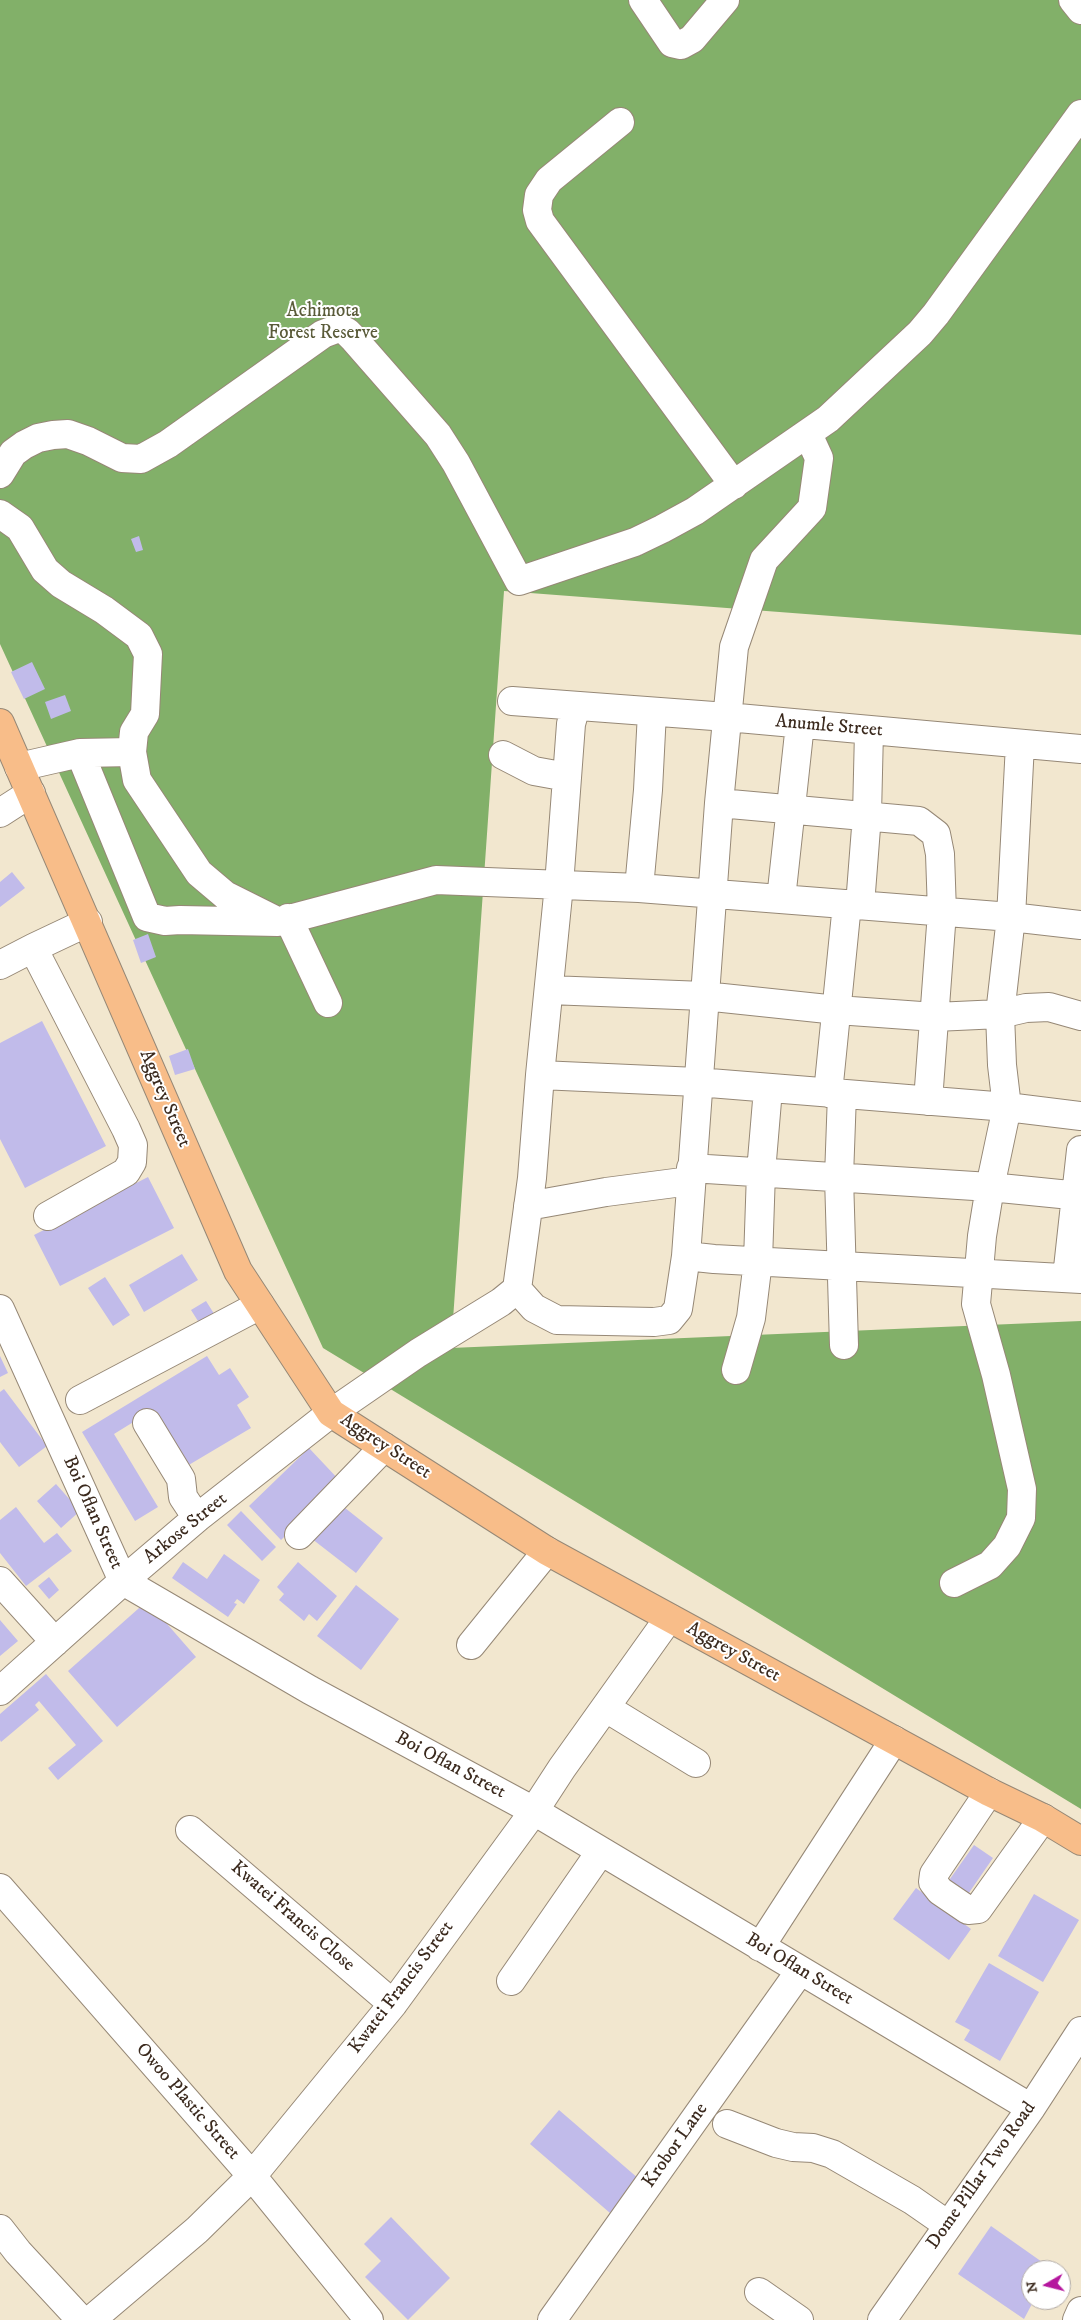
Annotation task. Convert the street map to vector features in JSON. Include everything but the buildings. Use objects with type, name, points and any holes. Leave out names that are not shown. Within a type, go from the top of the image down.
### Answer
[{"type":"main road","name":"Aggrey Street","points":[[0,723],[238,1271],[331,1413],[547,1551],[989,1792],[1043,1818],[1081,1842]]},
{"type":"street","points":[[643,0],[672,43],[680,45],[692,39],[725,0]]},
{"type":"street","points":[[1073,0],[1081,10]]},
{"type":"street","points":[[0,474],[13,453],[38,438],[53,435],[68,434],[88,441],[122,458],[141,459],[168,444],[323,334],[339,328],[353,338],[438,435],[456,463],[519,581],[635,542],[695,511],[808,434],[828,418],[920,333],[1081,114]]},
{"type":"street","points":[[620,122],[549,180],[539,196],[536,210],[540,221],[734,485]]},
{"type":"street","points":[[576,706],[571,724],[559,886],[528,1206],[517,1289],[534,1308],[558,1320],[617,1322],[670,1320],[678,1309],[686,1256],[697,1082],[719,803],[734,647],[764,560],[812,508],[819,458],[808,434]]},
{"type":"street","points":[[0,514],[20,528],[45,570],[61,584],[104,610],[139,636],[148,654],[145,714],[134,732],[132,752],[137,780],[199,873],[225,895],[283,920],[328,1003]]},
{"type":"street","name":"Anumle Street","points":[[512,701],[727,717],[1081,749]]},
{"type":"street","points":[[639,888],[648,790],[652,712]]},
{"type":"street","points":[[781,898],[800,724]]},
{"type":"street","points":[[844,1345],[835,1094],[837,1010],[867,815],[869,731]]},
{"type":"street","points":[[954,1583],[990,1565],[1007,1546],[1021,1518],[1022,1489],[996,1375],[976,1304],[982,1236],[1007,1107],[1002,1065],[1000,1014],[1011,917],[1020,744]]},
{"type":"street","points":[[19,767],[80,753],[132,752]]},
{"type":"street","points":[[80,753],[147,917],[165,922],[180,920],[283,920],[436,880],[639,888],[713,893],[1011,917],[1081,925]]},
{"type":"street","points":[[504,755],[534,771],[567,777]]},
{"type":"street","points":[[0,813],[31,793]]},
{"type":"street","points":[[719,803],[919,821],[936,834],[940,854],[942,912],[928,1101]]},
{"type":"street","points":[[0,964],[88,922]]},
{"type":"street","points":[[33,948],[133,1145],[132,1162],[126,1172],[48,1216]]},
{"type":"street","points":[[549,990],[704,996],[837,1010],[934,1017],[1000,1014],[1026,1008],[1049,1007],[1081,1016]]},
{"type":"street","points":[[540,1076],[697,1082],[1007,1107],[1081,1116]]},
{"type":"street","points":[[736,1370],[752,1318],[758,1261],[768,1088]]},
{"type":"street","points":[[686,1256],[1074,1278],[1081,1150]]},
{"type":"street","points":[[528,1206],[690,1175],[762,1172],[990,1187],[1079,1195]]},
{"type":"street","name":"Arkose Street","points":[[0,1691],[123,1581],[207,1511],[331,1413],[418,1353],[501,1302],[517,1289]]},
{"type":"street","points":[[80,1400],[260,1305]]},
{"type":"street","name":"Boi Oflan Street","points":[[0,1309],[123,1581],[310,1690],[534,1811],[1031,2108]]},
{"type":"street","points":[[146,1422],[181,1479],[198,1484],[207,1511]]},
{"type":"street","points":[[299,1535],[384,1447]]},
{"type":"street","points":[[471,1645],[547,1551]]},
{"type":"street","points":[[0,1581],[55,1642]]},
{"type":"street","name":"Kwatei Francis Street","points":[[92,2320],[197,2230],[252,2176],[393,2004],[534,1811],[562,1768],[669,1618]]},
{"type":"street","points":[[606,1708],[696,1763]]},
{"type":"street","points":[[760,1947],[894,1740]]},
{"type":"street","points":[[989,1792],[934,1874],[934,1882],[940,1891],[968,1910],[978,1909],[1043,1818]]},
{"type":"street","name":"Kwatei Francis Close","points":[[190,1830],[393,2004]]},
{"type":"street","points":[[511,1981],[601,1851]]},
{"type":"street","name":"Owoo Plastic Street","points":[[0,1888],[252,2176],[369,2320]]},
{"type":"street","name":"Krobor Lane","points":[[552,2320],[800,1971]]},
{"type":"street","name":"Dome Pillar Two Road","points":[[882,2320],[1031,2108],[1081,2030]]},
{"type":"street","points":[[727,2124],[776,2143],[793,2147],[813,2148],[832,2154],[912,2200],[948,2225]]},
{"type":"street","points":[[0,2229],[81,2320]]},
{"type":"street","points":[[759,2292],[798,2320]]},
{"type":"street","points":[[1077,2320],[1081,2311]]},
{"type":"green space","name":"Achimota Forest Reserve","points":[[0,0],[1081,0],[1081,635],[504,591],[451,1348],[1081,1321],[1081,1809],[323,1348],[0,644]]}]
